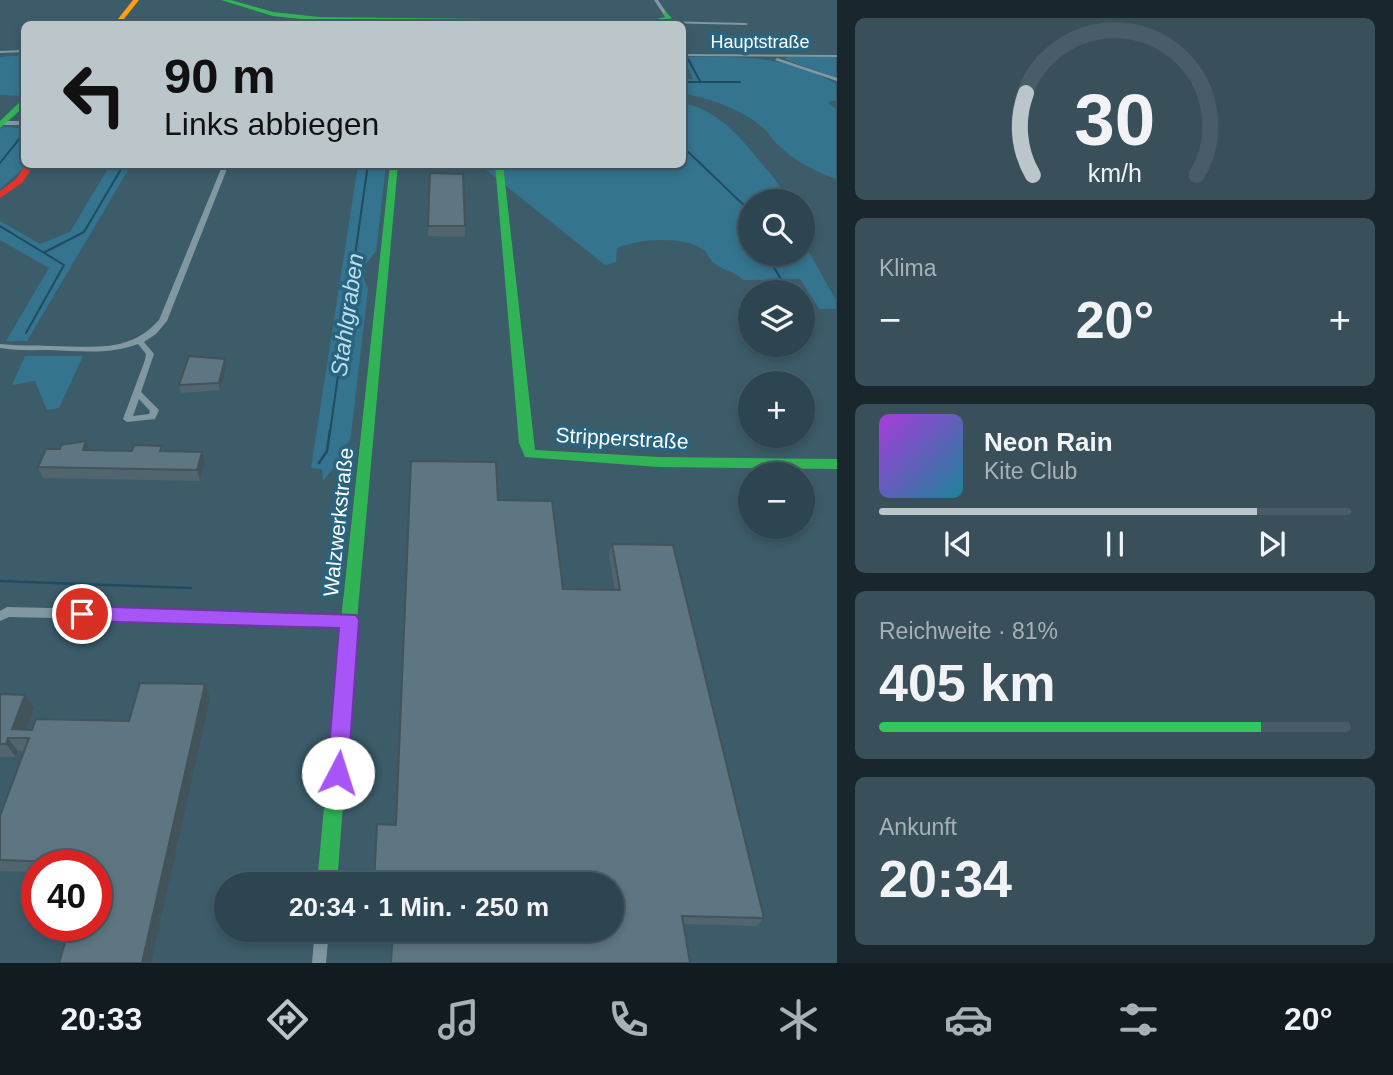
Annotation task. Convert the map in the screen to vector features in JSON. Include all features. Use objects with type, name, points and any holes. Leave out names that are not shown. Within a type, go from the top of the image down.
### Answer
[{"type":"street","points":[[224,0],[262,12],[319,19],[480,21]]},
{"type":"street","points":[[656,0],[666,20]]},
{"type":"street","points":[[119,21],[135,1]]},
{"type":"street","points":[[686,23],[746,24]]},
{"type":"street","points":[[0,52],[21,51]]},
{"type":"street","name":"Hauptstraße","points":[[686,55],[836,56]]},
{"type":"street","points":[[770,56],[836,80]]},
{"type":"street","points":[[1,125],[21,106]]},
{"type":"street","points":[[1,125],[21,125]]},
{"type":"street","points":[[0,195],[19,181],[28,168]]},
{"type":"street","points":[[0,346],[110,349],[139,341],[153,333],[163,321],[224,168]]},
{"type":"street","name":"Walzwerkstraße","points":[[328,872],[349,620],[394,168]]},
{"type":"street","name":"Stripperstraße","points":[[499,168],[530,454],[659,462],[836,464]]},
{"type":"street","points":[[137,393],[150,354],[139,341]]},
{"type":"street","points":[[0,616],[7,612],[349,620]]},
{"type":"street","points":[[319,963],[321,942]]},
{"type":"shaded area","points":[[21,55],[21,96],[0,95],[0,57]]},
{"type":"shaded area","points":[[686,57],[780,62],[817,74],[836,84],[836,101],[830,101],[829,104],[836,109],[836,179],[812,169],[789,154],[753,120],[734,109],[686,94],[686,79],[693,79]]},
{"type":"shaded area","points":[[836,57],[836,78],[784,59]]},
{"type":"shaded area","points":[[686,104],[708,112],[737,135],[781,189],[738,189],[738,266],[815,266],[815,263],[836,300],[836,309],[819,309],[815,303],[815,280],[743,280],[714,263],[704,250],[685,242],[661,240],[626,245],[617,248],[616,262],[605,265],[484,168],[686,168]]},
{"type":"shaded area","points":[[21,128],[21,168],[24,168],[0,189],[0,129]]},
{"type":"shaded area","points":[[108,168],[129,168],[27,341],[6,341],[49,268],[0,240],[0,221],[40,244],[70,232]]},
{"type":"shaded area","points":[[358,168],[386,168],[376,251],[365,265],[364,280],[368,289],[351,435],[349,442],[343,447],[345,453],[323,481],[322,469],[311,468]]},
{"type":"shaded area","points":[[25,356],[83,356],[59,408],[47,410],[35,381],[12,385]]},
{"type":"building","points":[[430,173],[463,174],[465,226],[428,226]]},
{"type":"building","points":[[189,356],[225,359],[219,383],[179,385]]},
{"type":"building","points":[[86,441],[83,450],[132,451],[134,445],[162,446],[160,451],[202,452],[197,470],[38,467],[46,449],[60,449],[61,445]]},
{"type":"building","points":[[411,461],[496,462],[498,500],[552,501],[563,589],[620,590],[612,544],[673,545],[764,918],[682,916],[690,963],[391,963],[392,942],[624,942],[624,872],[375,872],[377,824],[396,825]]},
{"type":"building","points":[[140,683],[205,684],[142,963],[59,963],[66,941],[112,941],[112,850],[21,850],[21,861],[0,860],[0,816],[29,738],[8,738],[6,744],[0,744],[0,694],[25,695],[12,729],[32,730],[36,719],[129,721]]},
{"type":"waterway","points":[[688,59],[700,81]]},
{"type":"waterway","points":[[686,82],[740,82]]},
{"type":"waterway","points":[[0,163],[21,137]]},
{"type":"waterway","points":[[686,150],[738,200]]},
{"type":"waterway","points":[[45,252],[84,232],[122,168]]},
{"type":"waterway","name":"Stahlgraben","points":[[330,432],[367,168]]},
{"type":"waterway","points":[[0,226],[64,265],[26,333]]},
{"type":"waterway","points":[[773,266],[781,280]]},
{"type":"waterway","name":"Stahlgraben","points":[[319,463],[327,451],[330,430]]},
{"type":"waterway","name":"Stahlgraben","points":[[0,581],[191,588]]},
{"type":"traffic: fast","points":[[224,0],[273,14],[319,19],[484,21]]},
{"type":"traffic: fast","points":[[656,21],[669,18],[666,14]]},
{"type":"traffic: fast","points":[[0,126],[21,106]]},
{"type":"traffic: fast","points":[[328,872],[349,620],[394,168]]},
{"type":"traffic: fast","points":[[499,168],[526,443],[530,454],[659,462],[837,464]]},
{"type":"traffic: slow","points":[[119,21],[136,0]]},
{"type":"traffic: jam","points":[[0,195],[19,181],[28,168]]},
{"type":"route","points":[[82,614],[349,620],[338,773]]}]
